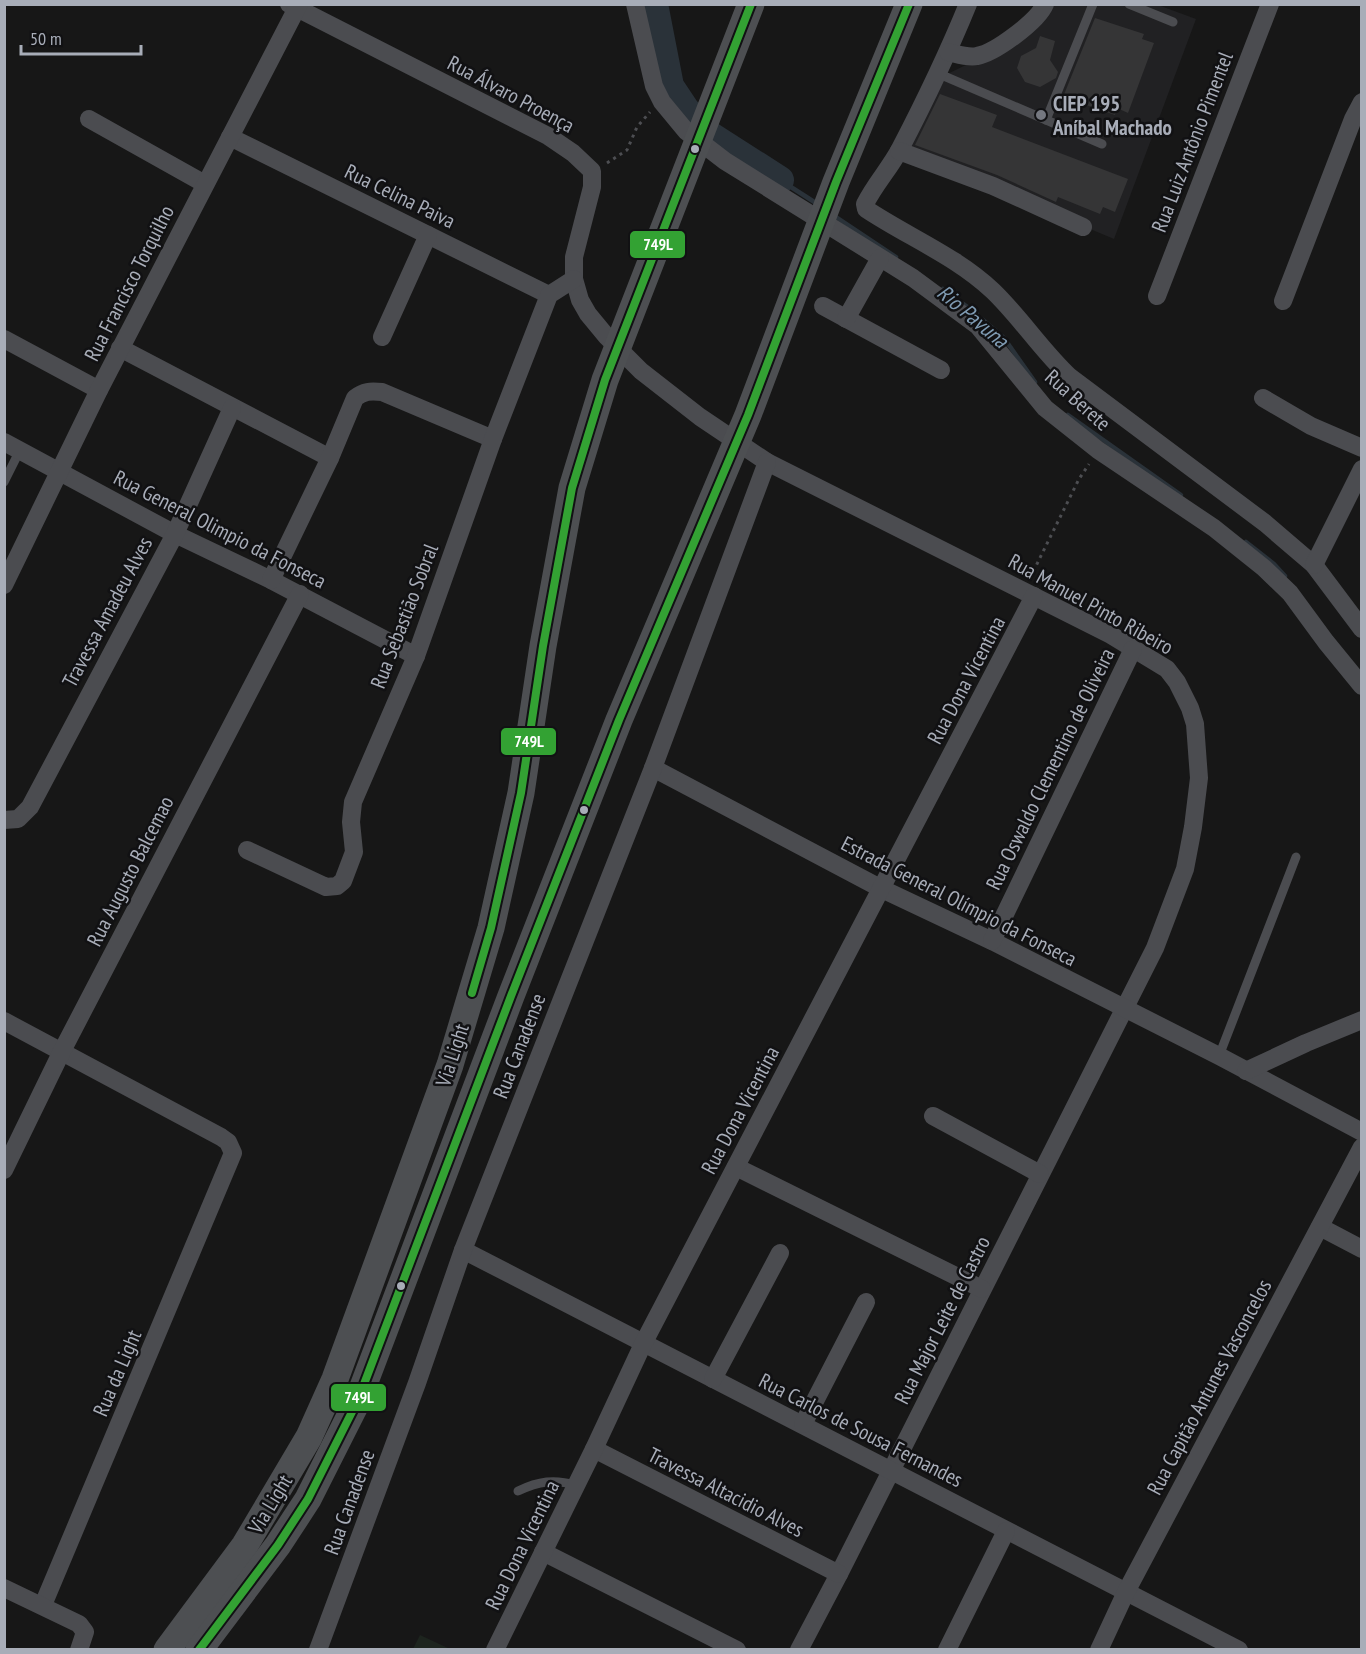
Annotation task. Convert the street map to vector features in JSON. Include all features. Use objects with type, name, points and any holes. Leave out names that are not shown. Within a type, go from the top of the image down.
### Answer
[{"type":"main road","name":"Via Light","points":[[167,1650],[245,1545],[309,1437],[335,1379],[450,1065],[491,928],[521,793],[543,646],[572,488],[605,380],[751,4]]},
{"type":"main road","name":"Via Light","points":[[199,1650],[278,1545],[308,1499],[358,1400],[615,730],[723,469],[748,415],[836,182],[909,4]]},
{"type":"street","name":"Rua Berete","points":[[635,4],[651,75],[662,102],[686,131],[725,161],[933,291],[978,326],[1045,408],[1098,450],[1214,528],[1264,568],[1290,593],[1362,686]]},
{"type":"street","points":[[968,4],[948,52],[899,151],[993,186],[1083,227]]},
{"type":"street","points":[[948,52],[973,56],[986,53],[1040,15],[1045,4]]},
{"type":"street","name":"Rua Luiz Antônio Pimentel","points":[[1157,296],[1270,4]]},
{"type":"street","name":"Rua Francisco Torquilho","points":[[4,585],[120,348],[295,6]]},
{"type":"street","name":"Rua Álvaro Proença","points":[[295,6],[548,136],[573,153],[592,171]]},
{"type":"street","points":[[1283,301],[1353,119],[1362,102]]},
{"type":"street","points":[[89,119],[205,184]]},
{"type":"street","name":"Rua Celina Paiva","points":[[230,136],[549,295]]},
{"type":"street","name":"Rua Berete","points":[[899,151],[872,191],[865,204],[867,209],[964,267],[993,291],[1022,321],[1053,361],[1070,377],[1265,523],[1314,565],[1362,629]]},
{"type":"street","points":[[592,171],[592,187],[574,257],[574,279],[580,300],[588,314],[641,371],[700,417],[768,462]]},
{"type":"street","points":[[382,337],[428,235]]},
{"type":"street","points":[[846,319],[880,258]]},
{"type":"street","points":[[549,295],[574,279]]},
{"type":"street","name":"Rua Sebastião Sobral","points":[[247,850],[326,887],[338,886],[343,881],[355,847],[351,822],[353,802],[416,656],[493,439],[549,295]]},
{"type":"street","points":[[823,306],[940,370]]},
{"type":"street","points":[[4,339],[99,390]]},
{"type":"street","points":[[120,348],[330,458]]},
{"type":"street","points":[[271,580],[330,458],[355,398],[368,391],[381,392],[493,439]]},
{"type":"street","points":[[1263,398],[1311,426],[1362,448]]},
{"type":"street","name":"Travessa Amadeu Alves","points":[[4,820],[18,819],[30,807],[175,534],[232,408]]},
{"type":"street","name":"Rua General Olimpio da Fonseca","points":[[12,446],[175,534],[300,594],[416,656]]},
{"type":"street","name":"Rua Manuel Pinto Ribeiro","points":[[768,462],[1133,648],[1167,669],[1177,682],[1195,724],[1199,778],[1193,827],[1185,869],[1155,948],[1123,1009]]},
{"type":"street","name":"Rua Canadense","points":[[318,1650],[417,1383],[463,1251],[652,768],[768,462]]},
{"type":"street","points":[[1314,565],[1362,469]]},
{"type":"street","name":"Rua Augusto Balcemao","points":[[4,1170],[62,1051],[300,594]]},
{"type":"street","name":"Rua Dona Vicentina","points":[[495,1650],[643,1344],[882,889],[1029,594]]},
{"type":"street","name":"Rua Oswaldo Clementino de Oliveira","points":[[992,941],[1133,648]]},
{"type":"street","name":"Estrada General Olímpio da Fonseca","points":[[652,768],[882,889],[992,941],[1219,1056],[1362,1132]]},
{"type":"street","name":"Rua Major Leite de Castro","points":[[799,1650],[1123,1009]]},
{"type":"street","points":[[1246,1071],[1362,1020]]},
{"type":"street","points":[[4,1021],[62,1051]]},
{"type":"street","name":"Rua da Light","points":[[43,1605],[233,1153],[228,1142],[221,1137],[62,1051]]},
{"type":"street","points":[[933,1116],[1040,1174]]},
{"type":"street","name":"Rua Capitão Antunes Vasconcelos","points":[[1099,1650],[1126,1592],[1362,1147]]},
{"type":"street","points":[[736,1167],[982,1289]]},
{"type":"street","points":[[1320,1227],[1362,1249]]},
{"type":"street","name":"Rua Carlos de Sousa Fernandes","points":[[463,1251],[1239,1650]]},
{"type":"street","points":[[713,1379],[780,1252]]},
{"type":"street","points":[[803,1424],[866,1302]]},
{"type":"street","name":"Travessa Altacidio Alves","points":[[594,1449],[839,1574]]},
{"type":"street","points":[[947,1650],[1006,1531]]},
{"type":"street","points":[[543,1552],[737,1650]]},
{"type":"street","points":[[4,1588],[80,1624],[85,1632],[81,1645]]},
{"type":"lane","points":[[1046,120],[1093,4]]},
{"type":"lane","points":[[1129,4],[1173,22]]},
{"type":"lane","points":[[937,73],[1102,144]]},
{"type":"lane","points":[[4,482],[12,446]]},
{"type":"lane","points":[[1219,1056],[1296,857]]},
{"type":"lane","points":[[518,1491],[547,1480],[559,1480],[576,1485]]},
{"type":"path","points":[[592,171],[614,160],[627,150],[643,118],[662,102]]},
{"type":"path","points":[[1029,594],[1079,479],[1098,450]]},
{"type":"shaded area","name":"CIEP 195 Aníbal Machado","points":[[1047,5],[1158,5],[1196,19],[1114,239],[905,151],[937,79],[1001,48]]},
{"type":"shaded area","points":[[420,1635],[450,1649],[413,1649]]},
{"type":"building","points":[[1095,18],[1144,34],[1142,39],[1154,43],[1128,113],[1117,108],[1115,115],[1063,97]]},
{"type":"building","points":[[1040,36],[1055,41],[1050,60],[1058,72],[1056,78],[1040,87],[1025,82],[1017,68],[1021,56],[1036,48]]},
{"type":"building","points":[[940,94],[997,115],[992,127],[1128,179],[1115,212],[1103,207],[1100,214],[1058,197],[1056,202],[997,175],[915,145]]},
{"type":"waterway","name":"Rio Pavuna","points":[[654,4],[670,86],[686,110],[705,132],[780,180]]},
{"type":"waterway","name":"Rio Pavuna","points":[[780,180],[819,205]]},
{"type":"waterway","name":"Rio Pavuna","points":[[833,215],[896,257]]},
{"type":"waterway","name":"Rio Pavuna","points":[[943,289],[977,314]]},
{"type":"waterway","name":"Rio Pavuna","points":[[983,320],[1004,338],[1035,382]]},
{"type":"waterway","name":"Rio Pavuna","points":[[1068,415],[1181,495]]},
{"type":"waterway","name":"Rio Pavuna","points":[[1246,542],[1274,564],[1285,576]]},
{"type":"transit line","name":"749L","points":[[472,993],[491,928],[521,793],[543,646],[572,488],[605,380],[751,4]]},
{"type":"transit line","name":"749L","points":[[199,1650],[278,1545],[308,1499],[358,1400],[511,996],[619,720],[748,415],[836,182],[909,4]]},
{"type":"place","name":"CIEP 195 Aníbal Machado","points":[[1041,115]]}]
